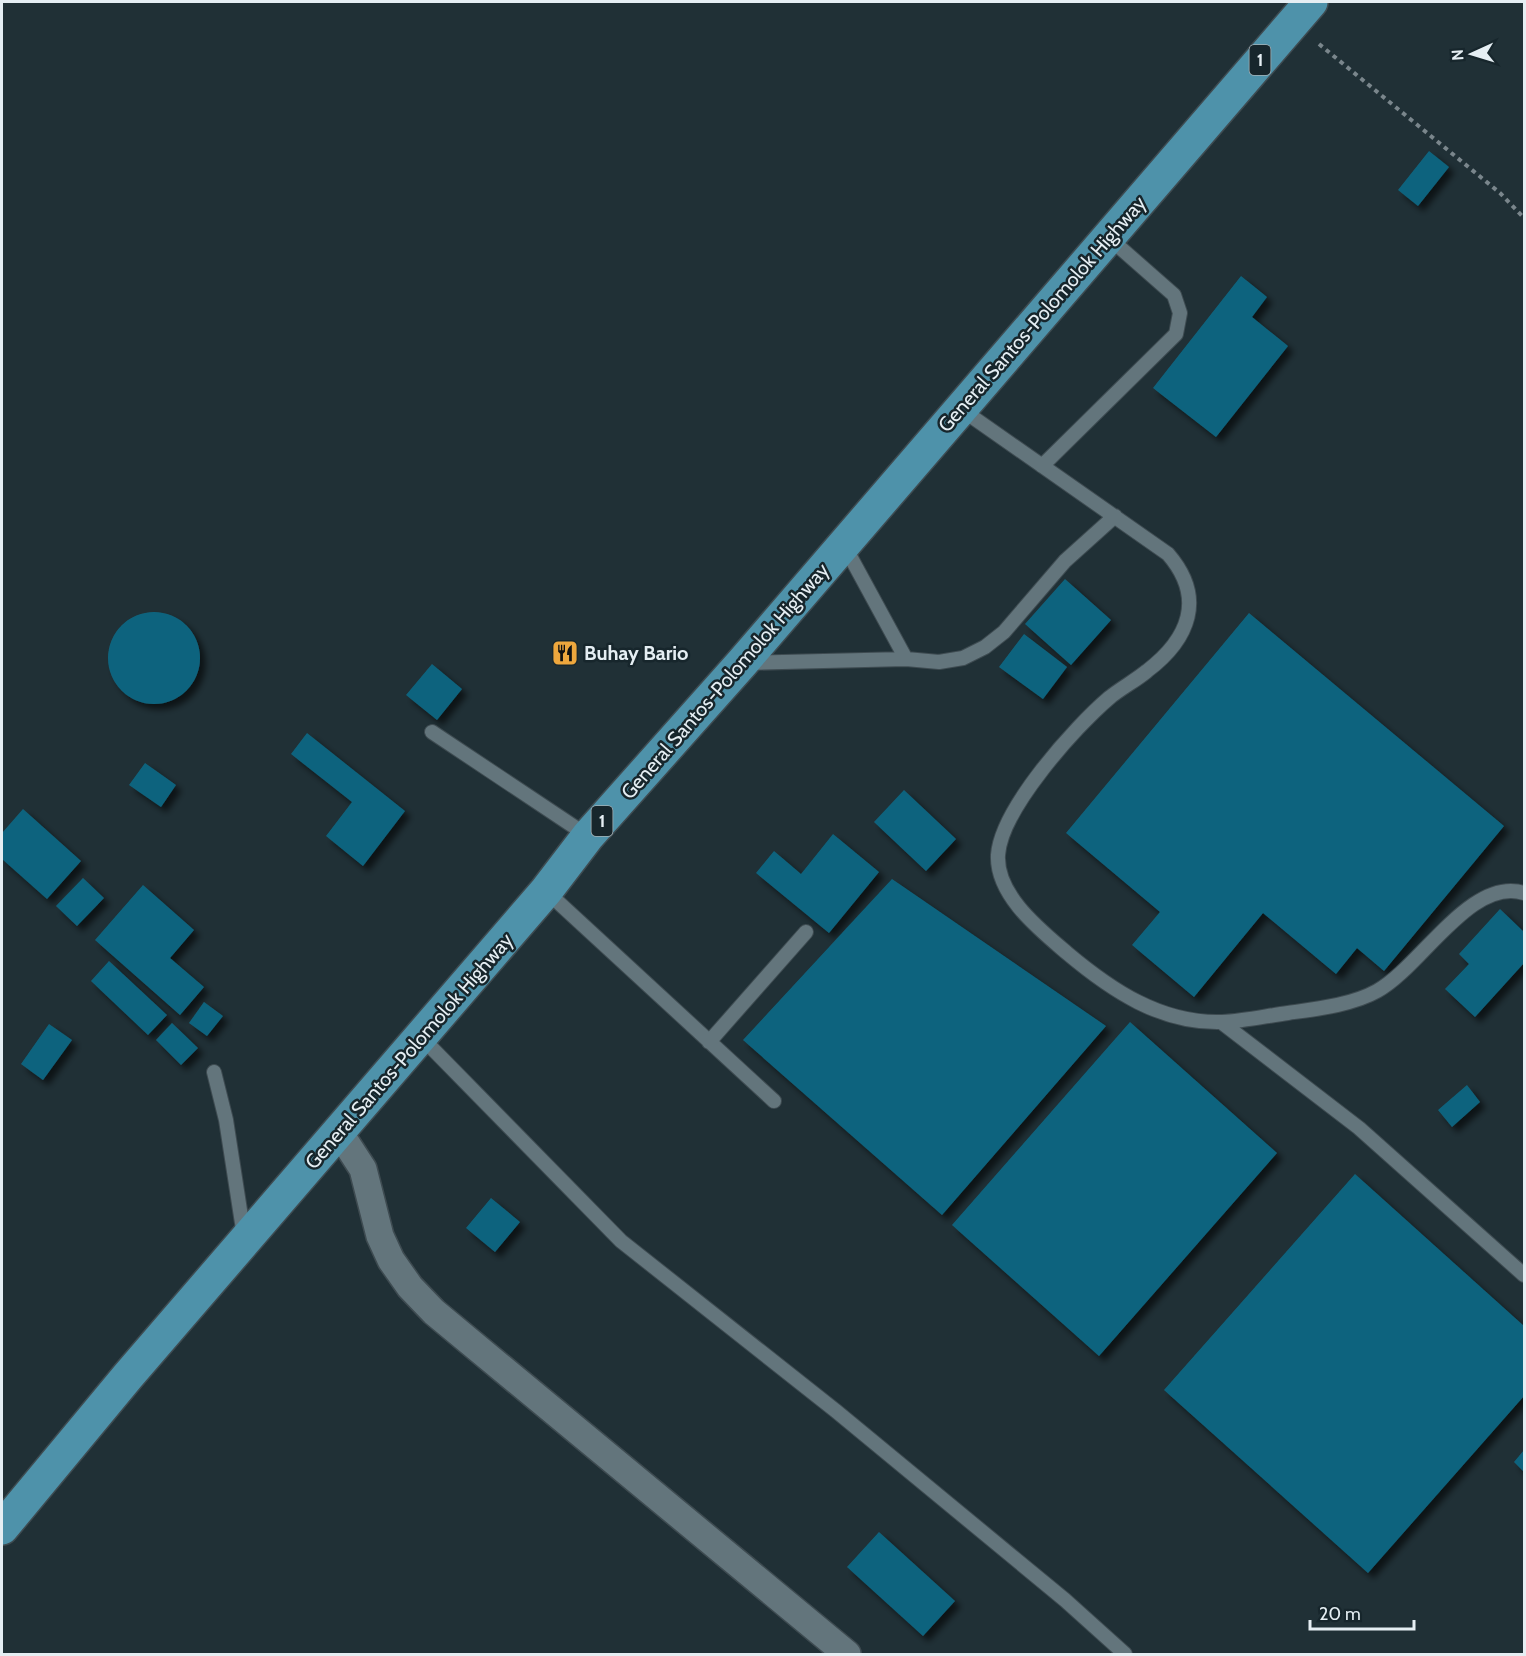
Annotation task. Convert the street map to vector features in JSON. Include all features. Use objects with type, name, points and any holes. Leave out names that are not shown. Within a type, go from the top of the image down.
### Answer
[{"type":"highway","name":"General Santos-Polomolok Highway","points":[[4,1519],[546,891],[588,836],[742,663],[1302,12]]},
{"type":"street","points":[[339,1132],[363,1169],[380,1236],[391,1260],[410,1287],[434,1312],[847,1654]]},
{"type":"lane","points":[[1042,466],[1176,334],[1180,313],[1174,295],[1108,237]]},
{"type":"lane","points":[[961,409],[1168,555],[1184,572],[1189,589],[1190,609],[1184,629],[1170,650],[1149,670],[1110,697],[1075,729],[1023,798],[1006,830],[998,854],[1000,874],[1007,890],[1034,922],[1100,981],[1128,998],[1157,1011],[1188,1019],[1221,1022],[1306,1011],[1376,992],[1403,973],[1478,900],[1495,892],[1524,893]]},
{"type":"lane","points":[[742,663],[906,659],[939,662],[963,658],[985,647],[1004,632],[1065,561],[1114,516]]},
{"type":"lane","points":[[844,544],[906,659]]},
{"type":"lane","points":[[432,732],[588,836]]},
{"type":"lane","points":[[546,891],[774,1101]]},
{"type":"lane","points":[[710,1042],[806,932]]},
{"type":"lane","points":[[1221,1022],[1359,1128],[1524,1275]]},
{"type":"lane","points":[[420,1037],[621,1241],[845,1418],[1065,1600],[1125,1654]]},
{"type":"lane","points":[[214,1072],[226,1120],[245,1241]]},
{"type":"path","points":[[1302,12],[1500,193],[1524,218]]},
{"type":"building","points":[[1429,151],[1449,167],[1418,206],[1398,190]]},
{"type":"building","points":[[1241,276],[1267,297],[1252,317],[1288,346],[1216,437],[1153,388]]},
{"type":"building","points":[[1065,579],[1111,620],[1071,665],[1025,624]]},
{"type":"building","points":[[154,612],[172,616],[186,626],[196,640],[200,658],[196,676],[186,690],[172,700],[154,704],[136,700],[122,690],[112,676],[108,658],[112,640],[122,626],[136,616]]},
{"type":"building","points":[[1249,613],[1504,826],[1384,971],[1357,948],[1336,974],[1263,913],[1194,997],[1132,945],[1160,912],[1066,833]]},
{"type":"building","points":[[1024,634],[1067,667],[1043,699],[999,667]]},
{"type":"building","points":[[432,664],[462,689],[437,720],[406,695]]},
{"type":"building","points":[[307,733],[405,811],[363,866],[326,836],[352,802],[291,754]]},
{"type":"building","points":[[145,763],[176,785],[161,807],[129,785]]},
{"type":"building","points":[[904,790],[956,839],[926,871],[874,822]]},
{"type":"building","points":[[23,809],[81,861],[47,899],[2,859],[2,833]]},
{"type":"building","points":[[833,834],[879,872],[829,933],[756,873],[774,851],[801,874]]},
{"type":"building","points":[[83,878],[104,898],[77,926],[56,906]]},
{"type":"building","points":[[892,879],[1106,1026],[942,1215],[743,1040]]},
{"type":"building","points":[[143,885],[194,930],[170,958],[204,987],[180,1015],[95,940]]},
{"type":"building","points":[[1500,909],[1524,932],[1524,963],[1475,1017],[1445,989],[1469,964],[1459,954]]},
{"type":"building","points":[[109,961],[167,1015],[148,1035],[91,981]]},
{"type":"building","points":[[204,1002],[223,1016],[207,1036],[189,1023]]},
{"type":"building","points":[[1130,1022],[1277,1153],[1099,1356],[952,1225]]},
{"type":"building","points":[[172,1023],[198,1048],[181,1065],[156,1040]]},
{"type":"building","points":[[49,1024],[72,1040],[43,1080],[21,1064]]},
{"type":"building","points":[[1467,1085],[1480,1102],[1452,1127],[1438,1110]]},
{"type":"building","points":[[1355,1174],[1524,1326],[1524,1396],[1368,1573],[1164,1390]]},
{"type":"building","points":[[491,1198],[520,1222],[495,1252],[466,1228]]},
{"type":"building","points":[[1524,1450],[1524,1472],[1514,1462]]},
{"type":"building","points":[[879,1532],[955,1601],[923,1636],[847,1567]]},
{"type":"place","name":"Buhay Bario","points":[[565,653]]}]
